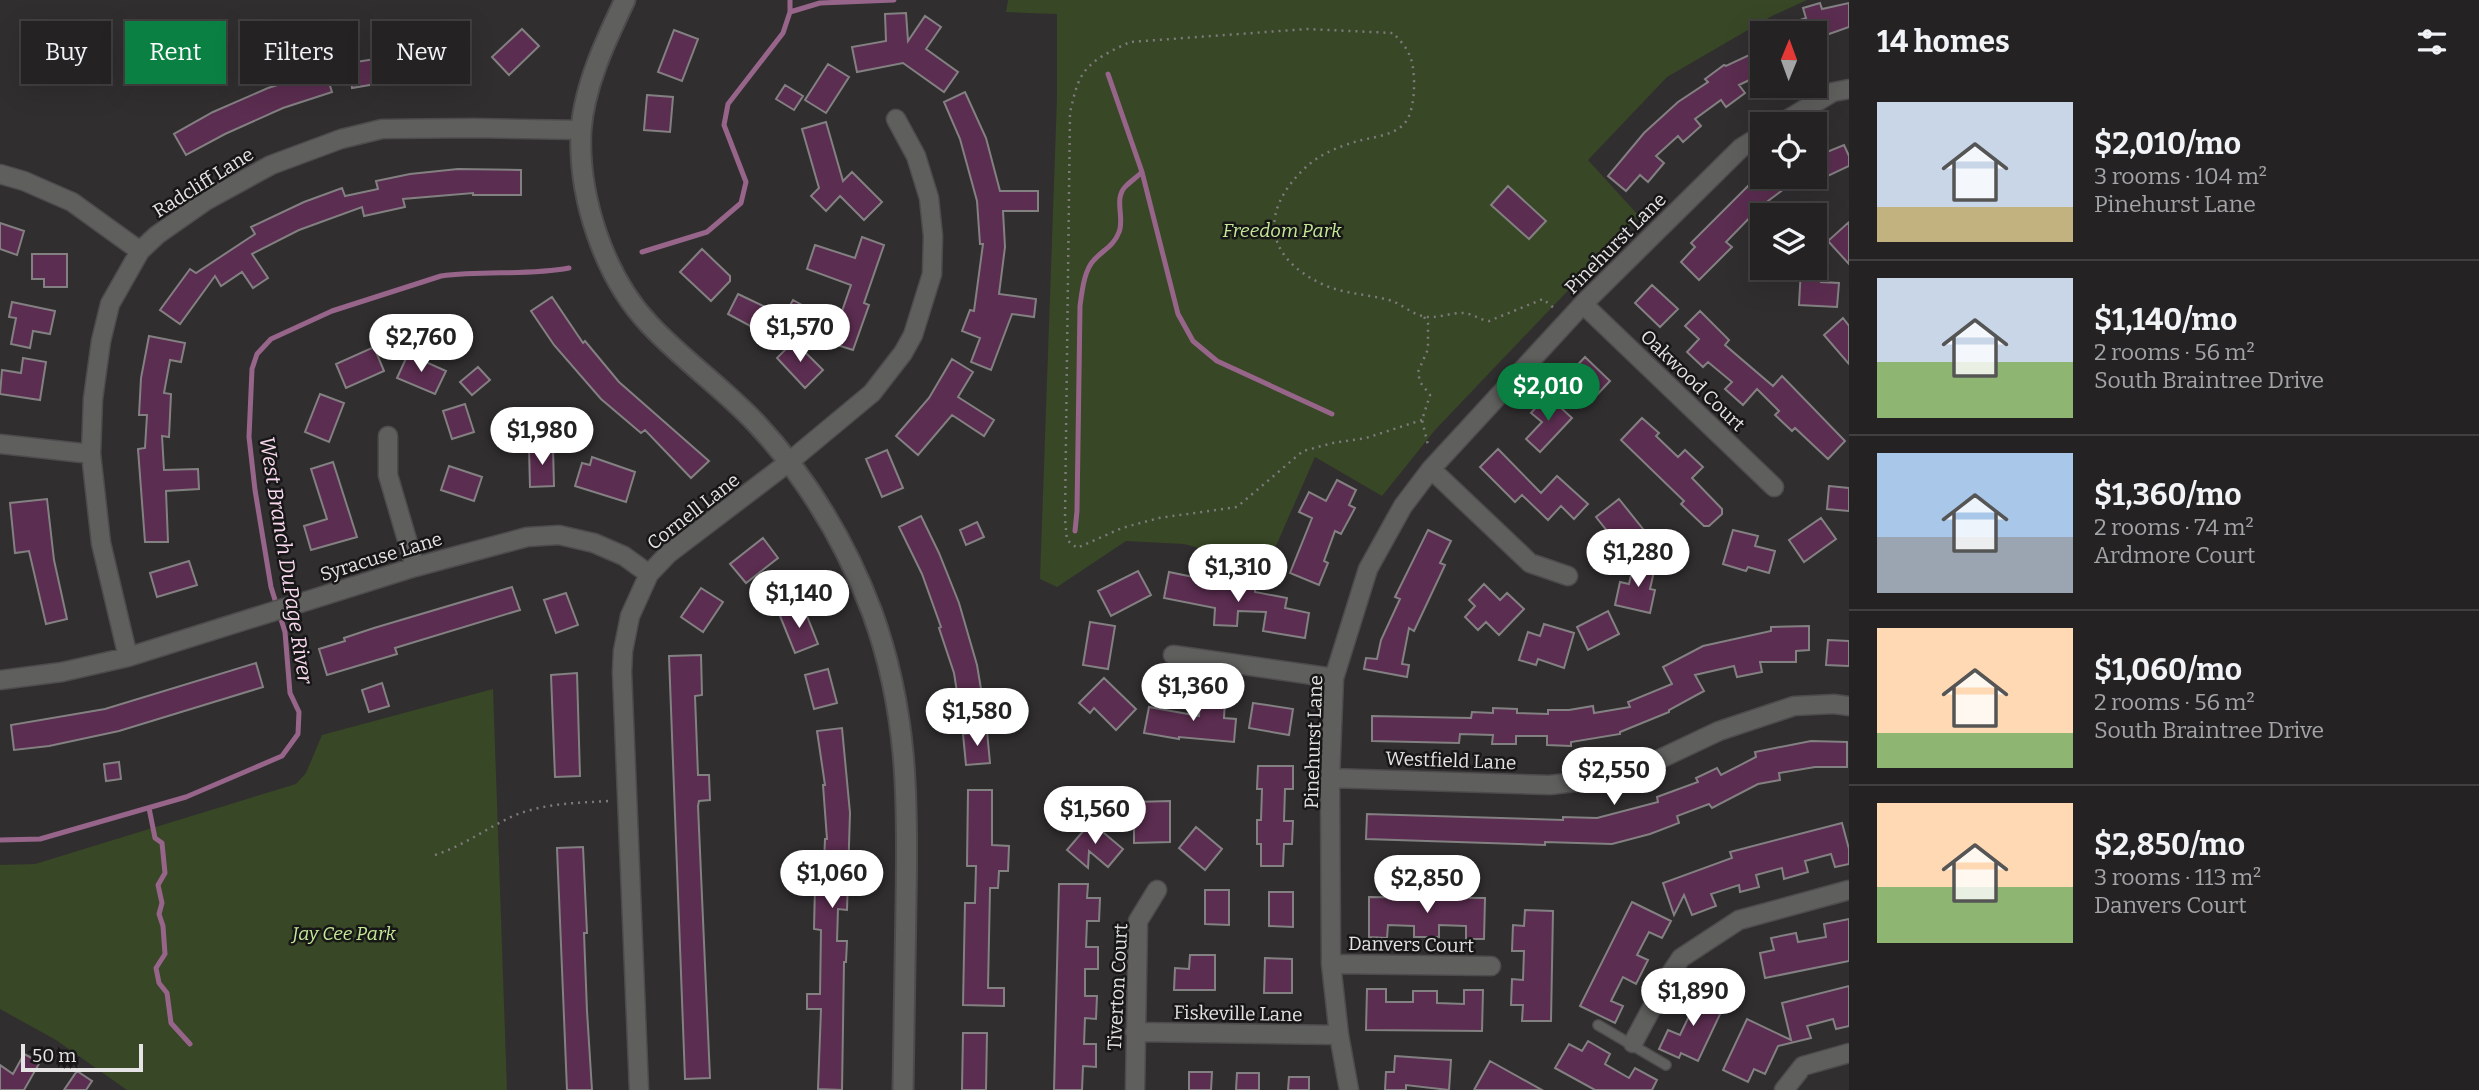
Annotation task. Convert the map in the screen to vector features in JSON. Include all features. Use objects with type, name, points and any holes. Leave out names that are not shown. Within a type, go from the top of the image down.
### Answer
[{"type":"street","points":[[625,0],[592,80],[582,130],[583,164],[592,217],[600,244],[621,289],[648,323],[739,405],[789,463],[837,534],[879,634],[897,701],[906,768],[908,814],[903,1090]]},
{"type":"street","points":[[1800,112],[1833,92],[1849,89]]},
{"type":"street","name":"Cornell Lane","points":[[639,1090],[623,651],[630,616],[649,574],[668,554],[789,463],[872,393],[887,376],[913,335],[932,274],[933,236],[929,198],[916,156],[897,119]]},
{"type":"street","name":"Radcliff Lane","points":[[128,656],[101,543],[90,454],[93,399],[101,341],[110,304],[140,251],[157,235],[218,194],[271,164],[341,139],[382,130],[582,130]]},
{"type":"street","name":"Pinehurst Lane","points":[[1349,1090],[1339,1035],[1331,964],[1330,778],[1334,678],[1368,569],[1403,506],[1431,469],[1583,304],[1741,148],[1750,142]]},
{"type":"street","points":[[0,174],[24,181],[72,202],[140,251]]},
{"type":"street","name":"Oakwood Court","points":[[1583,304],[1774,487]]},
{"type":"street","points":[[388,436],[388,475],[415,567]]},
{"type":"street","points":[[0,444],[90,454]]},
{"type":"street","points":[[1431,469],[1530,563],[1567,576]]},
{"type":"street","name":"Syracuse Lane","points":[[0,680],[62,671],[128,656],[510,540],[551,535],[577,538],[610,549],[649,574]]},
{"type":"street","points":[[1173,655],[1334,678]]},
{"type":"street","name":"Westfield Lane","points":[[1330,778],[1550,785],[1624,776],[1719,731],[1794,706],[1849,706]]},
{"type":"street","name":"Tiverton Court","points":[[1135,1090],[1138,921],[1157,890]]},
{"type":"street","points":[[1633,1044],[1681,958],[1739,920],[1849,890]]},
{"type":"street","name":"Danvers Court","points":[[1331,964],[1491,966]]},
{"type":"street","name":"Fiskeville Lane","points":[[1135,1032],[1339,1035]]},
{"type":"street","points":[[1784,1090],[1804,1066],[1849,1053]]},
{"type":"lane","points":[[1598,1024],[1666,1065]]},
{"type":"path","points":[[1422,419],[1366,438],[1333,443],[1303,452],[1237,507],[1159,518],[1122,528],[1077,548],[1067,540],[1065,519],[1070,112],[1080,77],[1093,63],[1111,50],[1130,42],[1307,29],[1393,33],[1401,41],[1411,57],[1415,83],[1412,105],[1404,124],[1384,135],[1358,141],[1328,153],[1308,165],[1288,187],[1279,202],[1274,220],[1275,239],[1283,257],[1322,285],[1390,300],[1424,317],[1428,323],[1428,349],[1418,372],[1420,382],[1430,395],[1422,419],[1429,448]]},
{"type":"path","points":[[1424,317],[1462,313],[1489,321],[1543,299],[1557,310]]},
{"type":"path","points":[[435,855],[535,808],[554,804],[629,800]]},
{"type":"green space","name":"Freedom Park","points":[[1008,0],[1807,0],[1763,21],[1750,21],[1750,29],[1667,77],[1588,160],[1639,216],[1435,430],[1382,496],[1315,457],[1265,571],[1184,544],[1126,541],[1057,587],[1040,579],[1057,98],[1057,14],[1006,12]]},
{"type":"green space","name":"Jay Cee Park","points":[[493,689],[507,1090],[127,1090],[56,1040],[0,1009],[0,865],[35,864],[296,784],[306,773],[322,735]]},
{"type":"building","points":[[1820,3],[1822,9],[1849,3],[1849,27],[1827,35],[1827,21],[1797,21],[1806,18],[1803,8]]},
{"type":"building","points":[[906,13],[908,41],[925,16],[941,27],[926,49],[958,72],[944,92],[903,63],[857,72],[852,47],[886,41],[885,14]]},
{"type":"building","points":[[522,29],[539,46],[509,75],[492,57]]},
{"type":"building","points":[[674,30],[698,39],[682,81],[658,72]]},
{"type":"building","points":[[1750,55],[1750,80],[1739,85],[1745,93],[1726,107],[1721,100],[1695,119],[1701,126],[1683,142],[1678,136],[1656,156],[1664,163],[1648,182],[1640,175],[1626,191],[1608,176],[1644,133],[1678,102],[1708,82],[1705,79]]},
{"type":"building","points":[[372,60],[372,84],[376,84],[352,88],[352,84],[358,84],[358,62]]},
{"type":"building","points":[[828,64],[849,77],[826,113],[805,100]]},
{"type":"building","points":[[281,84],[329,84],[332,92],[283,108],[186,155],[174,134],[213,112]]},
{"type":"building","points":[[785,85],[803,96],[794,110],[776,99]]},
{"type":"building","points":[[965,92],[986,138],[1000,191],[1038,191],[1038,211],[1003,211],[1005,247],[999,294],[1036,299],[1034,317],[1012,314],[991,370],[971,362],[980,338],[962,331],[970,310],[974,311],[983,244],[980,244],[977,201],[960,139],[944,102]]},
{"type":"building","points":[[647,95],[673,97],[670,132],[644,130]]},
{"type":"building","points":[[826,122],[843,181],[852,172],[882,202],[864,220],[840,196],[826,211],[811,196],[819,188],[802,129]]},
{"type":"building","points":[[1844,145],[1849,156],[1849,166],[1827,176],[1827,152]]},
{"type":"building","points":[[458,169],[521,170],[521,195],[473,193],[403,199],[405,207],[364,216],[362,207],[299,230],[252,254],[268,278],[253,288],[242,272],[221,286],[215,276],[180,324],[160,310],[190,269],[196,273],[255,234],[251,227],[304,202],[342,188],[345,196],[378,189],[376,181]]},
{"type":"building","points":[[1750,184],[1750,189],[1784,189],[1765,203],[1750,203],[1750,217],[1726,242],[1732,247],[1699,280],[1681,262],[1695,247],[1691,243]]},
{"type":"building","points":[[1508,186],[1546,221],[1529,239],[1491,205]]},
{"type":"building","points":[[1849,222],[1849,264],[1828,241]]},
{"type":"building","points":[[0,223],[24,231],[17,255],[0,249]]},
{"type":"building","points":[[862,237],[884,245],[864,303],[869,305],[853,350],[831,343],[851,285],[807,269],[815,245],[855,258]]},
{"type":"building","points":[[702,249],[730,276],[730,281],[711,301],[680,272]]},
{"type":"building","points":[[32,254],[67,254],[67,287],[44,287],[44,279],[32,279]]},
{"type":"building","points":[[1800,280],[1839,283],[1837,307],[1799,305]]},
{"type":"building","points":[[1652,285],[1678,309],[1660,327],[1635,303]]},
{"type":"building","points":[[738,294],[784,316],[793,300],[811,310],[801,328],[793,323],[790,329],[771,322],[765,334],[728,314]]},
{"type":"building","points":[[552,297],[583,343],[585,341],[619,382],[709,461],[691,478],[645,430],[641,433],[601,399],[554,345],[531,311]]},
{"type":"building","points":[[12,302],[55,311],[50,334],[33,331],[30,348],[11,344],[16,318],[9,317]]},
{"type":"building","points":[[1700,311],[1729,340],[1725,345],[1773,386],[1782,376],[1845,441],[1828,459],[1795,428],[1792,431],[1775,415],[1779,411],[1757,389],[1743,405],[1725,389],[1732,382],[1708,362],[1703,367],[1687,352],[1699,339],[1685,326]]},
{"type":"building","points":[[1843,318],[1849,326],[1849,364],[1824,335]]},
{"type":"building","points":[[149,336],[185,343],[181,362],[170,360],[164,393],[171,394],[169,437],[162,436],[164,470],[198,469],[199,489],[166,491],[168,542],[145,542],[138,449],[145,448],[147,415],[139,415],[141,378]]},
{"type":"building","points":[[794,341],[823,370],[805,388],[777,358]]},
{"type":"building","points":[[374,347],[384,371],[346,388],[336,364]]},
{"type":"building","points":[[408,354],[446,371],[435,394],[397,378]]},
{"type":"building","points":[[1585,357],[1610,381],[1593,399],[1568,375]]},
{"type":"building","points":[[23,358],[46,362],[40,400],[0,394],[2,370],[21,373]]},
{"type":"building","points":[[952,359],[973,372],[958,397],[994,420],[984,436],[952,415],[918,455],[896,436],[929,398]]},
{"type":"building","points":[[478,367],[490,380],[472,395],[460,382]]},
{"type":"building","points":[[320,394],[344,403],[329,442],[305,432]]},
{"type":"building","points":[[1547,395],[1572,418],[1540,452],[1526,439],[1542,422],[1531,413]]},
{"type":"building","points":[[465,404],[474,432],[452,439],[443,411]]},
{"type":"building","points":[[1642,418],[1659,433],[1656,436],[1678,457],[1685,450],[1703,467],[1692,478],[1722,509],[1722,514],[1709,526],[1704,526],[1681,504],[1684,501],[1621,440]]},
{"type":"building","points":[[553,447],[554,486],[530,487],[529,448]]},
{"type":"building","points":[[1498,449],[1541,493],[1557,476],[1588,504],[1574,519],[1561,506],[1548,520],[1522,495],[1515,502],[1480,467]]},
{"type":"building","points":[[887,450],[903,488],[882,497],[866,459]]},
{"type":"building","points":[[592,457],[635,472],[626,502],[575,486],[582,463],[590,465]]},
{"type":"building","points":[[333,462],[357,537],[311,550],[304,526],[327,519],[311,469]]},
{"type":"building","points":[[449,466],[482,477],[474,501],[441,490]]},
{"type":"building","points":[[1337,480],[1356,490],[1349,505],[1355,508],[1341,534],[1335,531],[1324,561],[1328,563],[1319,585],[1290,573],[1312,518],[1299,512],[1309,492],[1326,501]]},
{"type":"building","points":[[1829,486],[1849,488],[1849,511],[1827,509]]},
{"type":"building","points":[[47,499],[54,560],[67,619],[46,624],[29,551],[15,553],[10,503]]},
{"type":"building","points":[[1619,499],[1647,534],[1624,552],[1596,517]]},
{"type":"building","points":[[921,516],[959,603],[977,665],[984,707],[960,711],[954,673],[939,628],[941,627],[922,574],[899,527]]},
{"type":"building","points":[[1821,518],[1836,539],[1804,562],[1789,540]]},
{"type":"building","points":[[977,522],[984,537],[966,545],[960,530]]},
{"type":"building","points":[[1428,530],[1451,541],[1440,563],[1445,565],[1414,631],[1409,628],[1402,664],[1409,665],[1407,677],[1364,669],[1366,658],[1377,659],[1381,640],[1400,599],[1395,597]]},
{"type":"building","points":[[1733,530],[1758,536],[1755,546],[1775,551],[1769,573],[1748,567],[1746,571],[1723,564]]},
{"type":"building","points":[[763,538],[778,558],[746,583],[730,564]]},
{"type":"building","points":[[189,561],[197,585],[157,597],[150,573]]},
{"type":"building","points":[[1634,562],[1655,567],[1650,589],[1655,590],[1650,613],[1615,605],[1620,582],[1629,584]]},
{"type":"building","points":[[1138,571],[1151,595],[1111,616],[1098,591]]},
{"type":"building","points":[[1169,572],[1203,579],[1202,585],[1255,587],[1255,592],[1287,598],[1285,608],[1309,613],[1305,638],[1263,631],[1266,612],[1238,611],[1237,626],[1214,625],[1215,608],[1164,598]]},
{"type":"building","points":[[1484,584],[1500,600],[1507,593],[1524,609],[1499,635],[1486,622],[1478,630],[1465,617],[1475,606],[1469,600]]},
{"type":"building","points":[[512,587],[520,610],[395,648],[397,654],[327,675],[319,649],[374,628]]},
{"type":"building","points":[[701,588],[723,602],[703,632],[681,617]]},
{"type":"building","points":[[566,593],[578,625],[556,633],[544,600]]},
{"type":"building","points":[[803,606],[818,644],[795,653],[780,616]]},
{"type":"building","points":[[1608,611],[1619,634],[1588,650],[1577,627]]},
{"type":"building","points":[[1090,622],[1115,626],[1108,669],[1083,665]]},
{"type":"building","points":[[1544,624],[1574,633],[1564,668],[1538,659],[1536,665],[1519,660],[1528,632],[1540,636]]},
{"type":"building","points":[[1809,626],[1809,650],[1796,651],[1796,662],[1760,662],[1762,672],[1737,677],[1734,666],[1695,675],[1704,691],[1669,712],[1620,734],[1571,742],[1571,746],[1547,745],[1547,736],[1516,736],[1516,744],[1492,744],[1493,735],[1460,734],[1459,743],[1372,741],[1372,716],[1471,718],[1472,712],[1493,713],[1493,708],[1517,709],[1517,713],[1548,714],[1548,710],[1593,706],[1594,713],[1630,707],[1628,702],[1672,684],[1663,667],[1703,646],[1771,631],[1771,627]]},
{"type":"building","points":[[1828,640],[1849,641],[1849,666],[1826,665]]},
{"type":"building","points":[[701,655],[702,695],[695,696],[698,775],[709,775],[710,800],[699,801],[698,806],[710,1078],[685,1079],[669,656]]},
{"type":"building","points":[[256,663],[263,687],[119,731],[49,746],[14,750],[11,725],[105,709]]},
{"type":"building","points":[[828,669],[837,703],[814,709],[805,675]]},
{"type":"building","points":[[577,673],[580,776],[555,777],[551,675]]},
{"type":"building","points":[[1104,678],[1136,709],[1116,730],[1094,708],[1090,713],[1079,703]]},
{"type":"building","points":[[382,683],[389,706],[369,712],[362,690]]},
{"type":"building","points":[[1200,698],[1225,700],[1224,718],[1236,719],[1234,742],[1179,739],[1144,733],[1149,707],[1199,716]]},
{"type":"building","points":[[1253,703],[1293,709],[1289,735],[1249,728]]},
{"type":"building","points":[[842,728],[850,813],[847,910],[838,909],[837,941],[847,941],[844,962],[842,1090],[818,1089],[821,1009],[807,1009],[807,994],[820,994],[821,930],[814,929],[815,886],[823,887],[827,839],[825,785],[817,731]]},
{"type":"building","points":[[987,731],[990,763],[966,765],[963,734]]},
{"type":"building","points":[[1811,741],[1847,742],[1847,767],[1815,767],[1779,773],[1780,780],[1758,784],[1712,808],[1709,804],[1677,816],[1679,823],[1612,844],[1545,842],[1545,845],[1366,839],[1367,814],[1563,820],[1563,817],[1597,818],[1658,802],[1657,797],[1698,782],[1696,778],[1717,768],[1721,775],[1756,757],[1755,752]]},
{"type":"building","points":[[119,762],[121,779],[106,781],[104,764]]},
{"type":"building","points":[[1258,766],[1293,766],[1293,789],[1285,789],[1284,821],[1293,821],[1292,844],[1284,844],[1283,866],[1261,866],[1261,844],[1257,844],[1257,820],[1261,820],[1262,789],[1257,789]]},
{"type":"building","points":[[968,790],[992,790],[992,845],[1009,846],[1008,871],[999,871],[998,888],[990,888],[988,988],[1004,988],[1004,1006],[963,1005],[965,903],[975,903],[976,866],[967,866]]},
{"type":"building","points":[[1170,801],[1170,842],[1134,843],[1134,802]]},
{"type":"building","points":[[1091,822],[1123,849],[1108,867],[1089,851],[1088,868],[1067,850]]},
{"type":"building","points":[[1842,823],[1849,849],[1849,864],[1835,867],[1831,854],[1805,861],[1808,872],[1784,879],[1782,868],[1756,875],[1759,887],[1740,892],[1739,885],[1711,894],[1716,906],[1692,915],[1684,895],[1674,915],[1663,883],[1732,858],[1730,852]]},
{"type":"building","points":[[1196,827],[1222,849],[1205,870],[1179,848]]},
{"type":"building","points":[[583,847],[587,933],[584,933],[592,1090],[567,1090],[557,848]]},
{"type":"building","points":[[1059,884],[1088,884],[1087,898],[1100,898],[1099,921],[1087,921],[1086,947],[1098,947],[1098,969],[1085,969],[1085,996],[1097,996],[1096,1019],[1085,1018],[1084,1044],[1096,1044],[1096,1067],[1083,1066],[1082,1090],[1054,1090]]},
{"type":"building","points":[[1205,890],[1229,890],[1229,925],[1205,924]]},
{"type":"building","points":[[1269,892],[1293,892],[1293,927],[1269,926]]},
{"type":"building","points":[[1369,897],[1485,898],[1484,939],[1466,939],[1466,926],[1439,925],[1439,937],[1414,937],[1414,926],[1388,925],[1387,938],[1369,937]]},
{"type":"building","points":[[1632,902],[1671,921],[1662,938],[1649,932],[1637,955],[1648,960],[1636,984],[1623,977],[1611,1001],[1623,1006],[1615,1023],[1580,1006]]},
{"type":"building","points":[[1525,910],[1553,911],[1551,1021],[1522,1021],[1523,1005],[1511,1005],[1512,979],[1523,980],[1524,951],[1512,951],[1513,925],[1524,926]]},
{"type":"building","points":[[1849,919],[1849,961],[1765,978],[1760,953],[1774,950],[1771,938],[1796,933],[1798,942],[1826,937],[1824,924]]},
{"type":"building","points":[[1190,955],[1215,955],[1215,990],[1174,990],[1175,968],[1189,969]]},
{"type":"building","points":[[1265,958],[1292,959],[1292,993],[1264,993]]},
{"type":"building","points":[[1849,986],[1849,1026],[1836,1029],[1833,1019],[1807,1026],[1811,1038],[1778,1046],[1765,1074],[1754,1069],[1748,1082],[1723,1070],[1747,1019],[1791,1040],[1782,1003]]},
{"type":"building","points":[[1692,987],[1711,996],[1707,1003],[1722,1010],[1698,1061],[1681,1053],[1679,1058],[1659,1049],[1668,1030],[1680,1035],[1692,1010],[1683,1005]]},
{"type":"building","points":[[1367,989],[1386,989],[1386,1002],[1413,1002],[1413,991],[1437,991],[1437,1003],[1464,1004],[1464,990],[1483,990],[1482,1031],[1366,1030]]},
{"type":"building","points":[[963,1033],[987,1033],[986,1090],[962,1090]]},
{"type":"building","points":[[1588,1041],[1610,1054],[1605,1064],[1629,1078],[1635,1068],[1657,1080],[1652,1090],[1595,1090],[1555,1068],[1569,1044],[1582,1051]]},
{"type":"building","points":[[24,1054],[40,1062],[24,1090],[0,1090],[0,1065],[13,1074]]},
{"type":"building","points":[[1395,1056],[1451,1060],[1449,1090],[1406,1085],[1406,1090],[1385,1090],[1386,1072],[1394,1072]]},
{"type":"building","points":[[1490,1061],[1542,1090],[1474,1090]]},
{"type":"building","points":[[77,1071],[92,1081],[86,1090],[64,1090]]},
{"type":"building","points":[[1189,1072],[1212,1072],[1211,1090],[1189,1090]]},
{"type":"building","points":[[1237,1073],[1259,1073],[1259,1090],[1236,1090]]},
{"type":"building","points":[[1289,1077],[1309,1077],[1309,1090],[1288,1090]]},
{"type":"waterway","name":"West Branch DuPage River","points":[[642,252],[707,232],[741,203],[746,182],[724,125],[728,104],[783,33],[790,12],[790,0]]},
{"type":"waterway","points":[[790,12],[820,3],[894,0]]},
{"type":"waterway","points":[[1108,74],[1142,172],[1178,314],[1193,341],[1217,361],[1332,414]]},
{"type":"waterway","points":[[1075,531],[1080,306],[1083,288],[1091,264],[1117,237],[1121,221],[1122,191],[1142,172]]},
{"type":"waterway","name":"West Branch DuPage River","points":[[0,840],[40,839],[186,797],[282,756],[298,734],[299,712],[290,693],[285,632],[271,587],[249,437],[252,369],[257,354],[271,339],[332,311],[441,276],[569,268]]},
{"type":"waterway","points":[[149,808],[155,838],[162,843],[165,873],[158,885],[162,903],[159,914],[163,926],[165,954],[156,968],[159,983],[167,993],[171,1023],[190,1044]]}]
